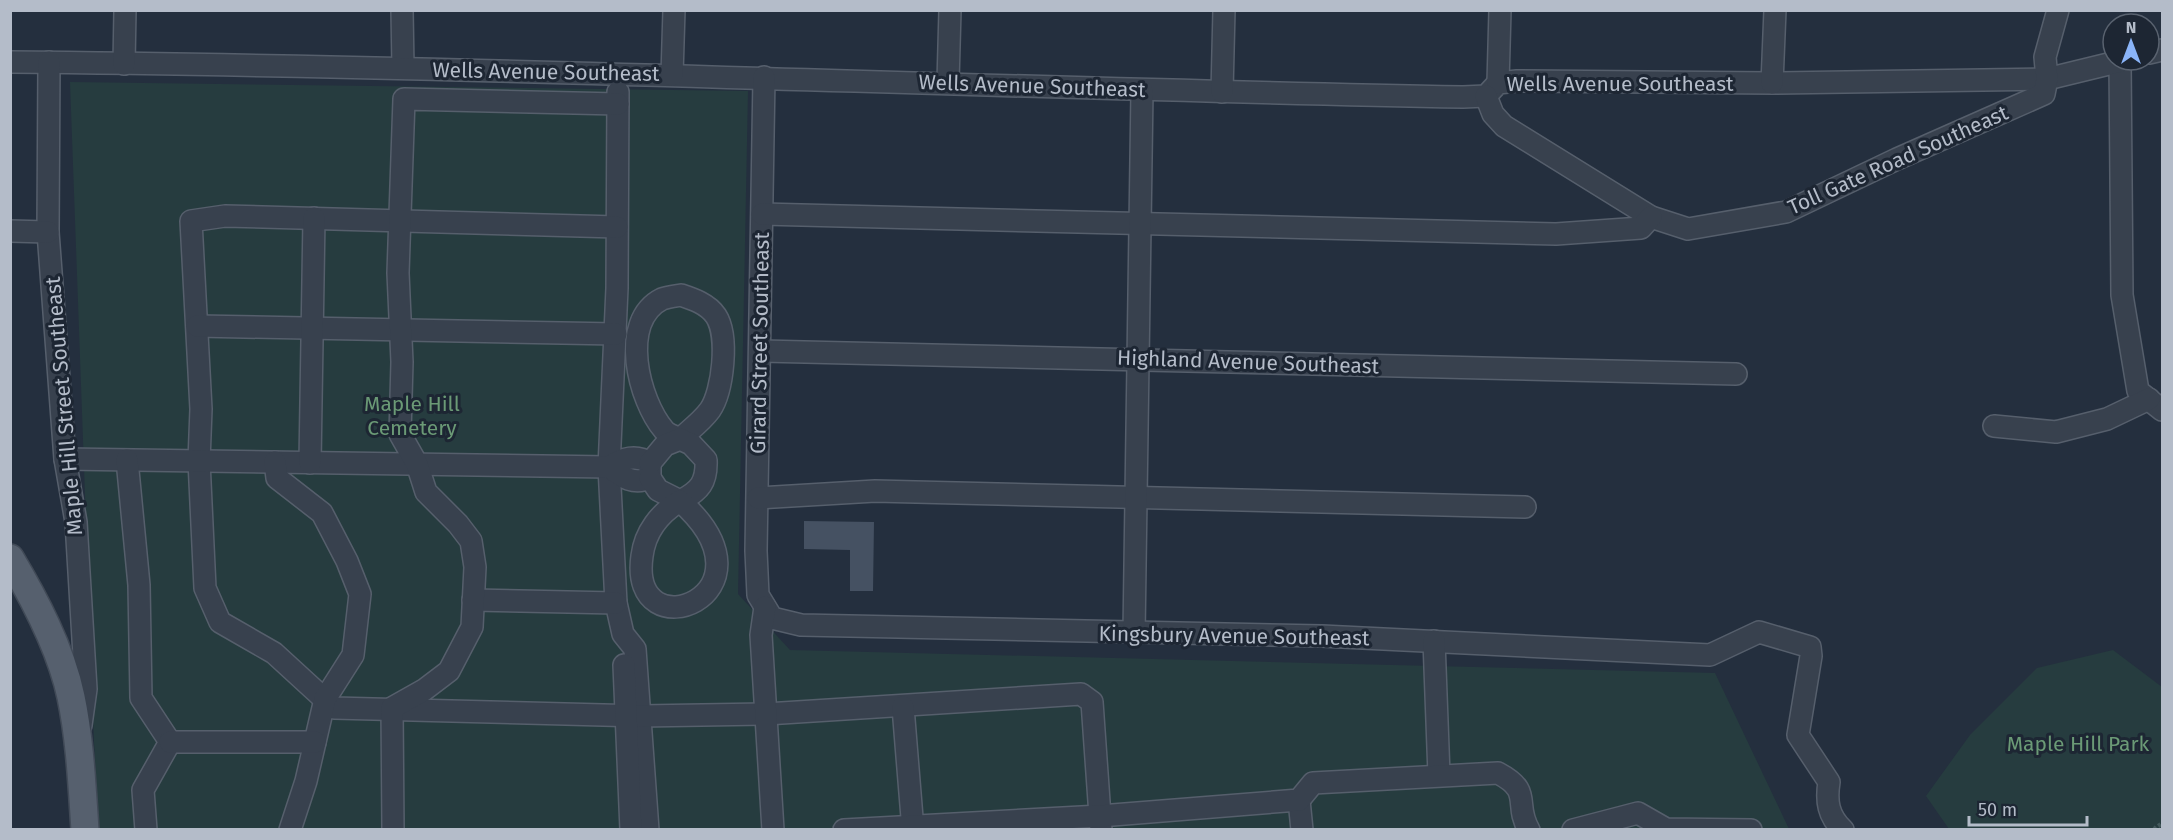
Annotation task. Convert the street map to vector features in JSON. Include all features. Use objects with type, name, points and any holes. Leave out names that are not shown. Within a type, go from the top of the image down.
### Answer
[{"type":"main road","points":[[10,558],[30,591],[71,696],[85,830]]},
{"type":"street","points":[[124,10],[124,64]]},
{"type":"street","points":[[402,10],[403,68]]},
{"type":"street","points":[[672,75],[674,10]]},
{"type":"street","points":[[948,82],[950,10]]},
{"type":"street","points":[[1222,92],[1224,10]]},
{"type":"street","points":[[1492,90],[1500,10]]},
{"type":"street","points":[[1772,83],[1774,10]]},
{"type":"street","points":[[2058,10],[2045,57],[2047,79],[2101,66]]},
{"type":"street","name":"Wells Avenue Southeast","points":[[10,62],[403,68],[948,82],[1142,91],[1222,92],[1492,90],[2047,79]]},
{"type":"street","name":"Maple Hill Street Southeast","points":[[49,62],[48,232],[65,459],[76,522],[86,689],[78,749]]},
{"type":"street","points":[[2122,72],[2122,295],[2138,391],[2156,405]]},
{"type":"street","points":[[618,74],[616,334],[609,467],[616,603],[623,634],[635,649],[631,830]]},
{"type":"street","name":"Girard Street Southeast","points":[[765,77],[758,498],[758,595],[765,607]]},
{"type":"street","name":"Toll Gate Road Southeast","points":[[1492,90],[1493,114],[1504,126],[1651,217],[1688,229],[1786,212],[1897,159],[2044,94],[2047,79]]},
{"type":"street","points":[[1134,633],[1142,91]]},
{"type":"street","points":[[392,708],[424,690],[449,671],[472,627],[475,567],[471,541],[458,524],[426,492],[417,464],[400,434],[402,330],[398,273],[404,99],[618,105]]},
{"type":"street","points":[[762,214],[1556,234],[1641,228],[1651,217]]},
{"type":"street","points":[[617,227],[225,216],[191,221],[201,409],[199,461],[205,588],[220,622],[274,653],[334,708],[633,716],[766,714],[1081,694],[1092,702],[1101,823]]},
{"type":"street","points":[[310,463],[314,218]]},
{"type":"street","points":[[10,231],[48,232]]},
{"type":"street","points":[[65,459],[609,467],[620,460],[632,457],[643,458],[658,490],[680,501],[699,518],[708,533],[714,552],[716,572],[712,586],[699,601],[680,608],[663,606],[646,591],[640,570],[643,549],[651,529],[665,510],[680,501],[692,495],[705,483],[706,460],[691,444],[680,439],[665,432],[650,411],[638,374],[636,353],[640,327],[647,313],[662,299],[681,295],[699,301],[717,316],[722,340],[723,368],[711,409],[680,439],[665,445],[650,471]]},
{"type":"street","points":[[197,326],[616,334]]},
{"type":"street","name":"Highland Avenue Southeast","points":[[760,351],[1736,374]]},
{"type":"street","points":[[1994,426],[2056,432],[2156,405]]},
{"type":"street","points":[[127,460],[139,585],[141,698],[170,742]]},
{"type":"street","points":[[275,462],[277,478],[322,513],[347,561],[360,594],[353,655],[325,699],[306,781],[290,830]]},
{"type":"street","points":[[758,498],[875,491],[1525,507]]},
{"type":"street","points":[[473,600],[616,603]]},
{"type":"street","points":[[765,607],[761,635],[773,830]]},
{"type":"street","name":"Kingsbury Avenue Southeast","points":[[765,607],[772,618],[801,625],[1434,641],[1710,655],[1759,632],[1810,647],[1812,656],[1798,735],[1829,782],[1826,799],[1832,820],[1843,830]]},
{"type":"street","points":[[1434,641],[1439,775]]},
{"type":"street","points":[[903,706],[913,827]]},
{"type":"street","points":[[392,708],[393,830]]},
{"type":"street","points":[[633,716],[648,830]]},
{"type":"street","points":[[170,742],[315,742]]},
{"type":"street","points":[[147,830],[143,790],[170,742]]},
{"type":"street","points":[[844,830],[1101,823],[1299,800],[1313,783],[1498,773],[1515,782],[1522,799],[1523,820],[1529,830]]},
{"type":"street","points":[[1299,800],[1302,830]]},
{"type":"street","points":[[1573,830],[1638,813],[1666,829],[1751,830]]},
{"type":"path","points":[[2153,830],[2158,823],[2163,828]]},
{"type":"green space","name":"Maple Hill Cemetery","points":[[70,82],[748,91],[738,594],[790,650],[1715,673],[1789,829],[99,829]]},
{"type":"green space","name":"Maple Hill Park","points":[[2113,650],[2162,687],[2162,829],[1949,829],[1926,796],[1970,735],[2037,668]]},
{"type":"building","points":[[804,521],[874,522],[873,591],[850,591],[850,550],[804,549]]}]
